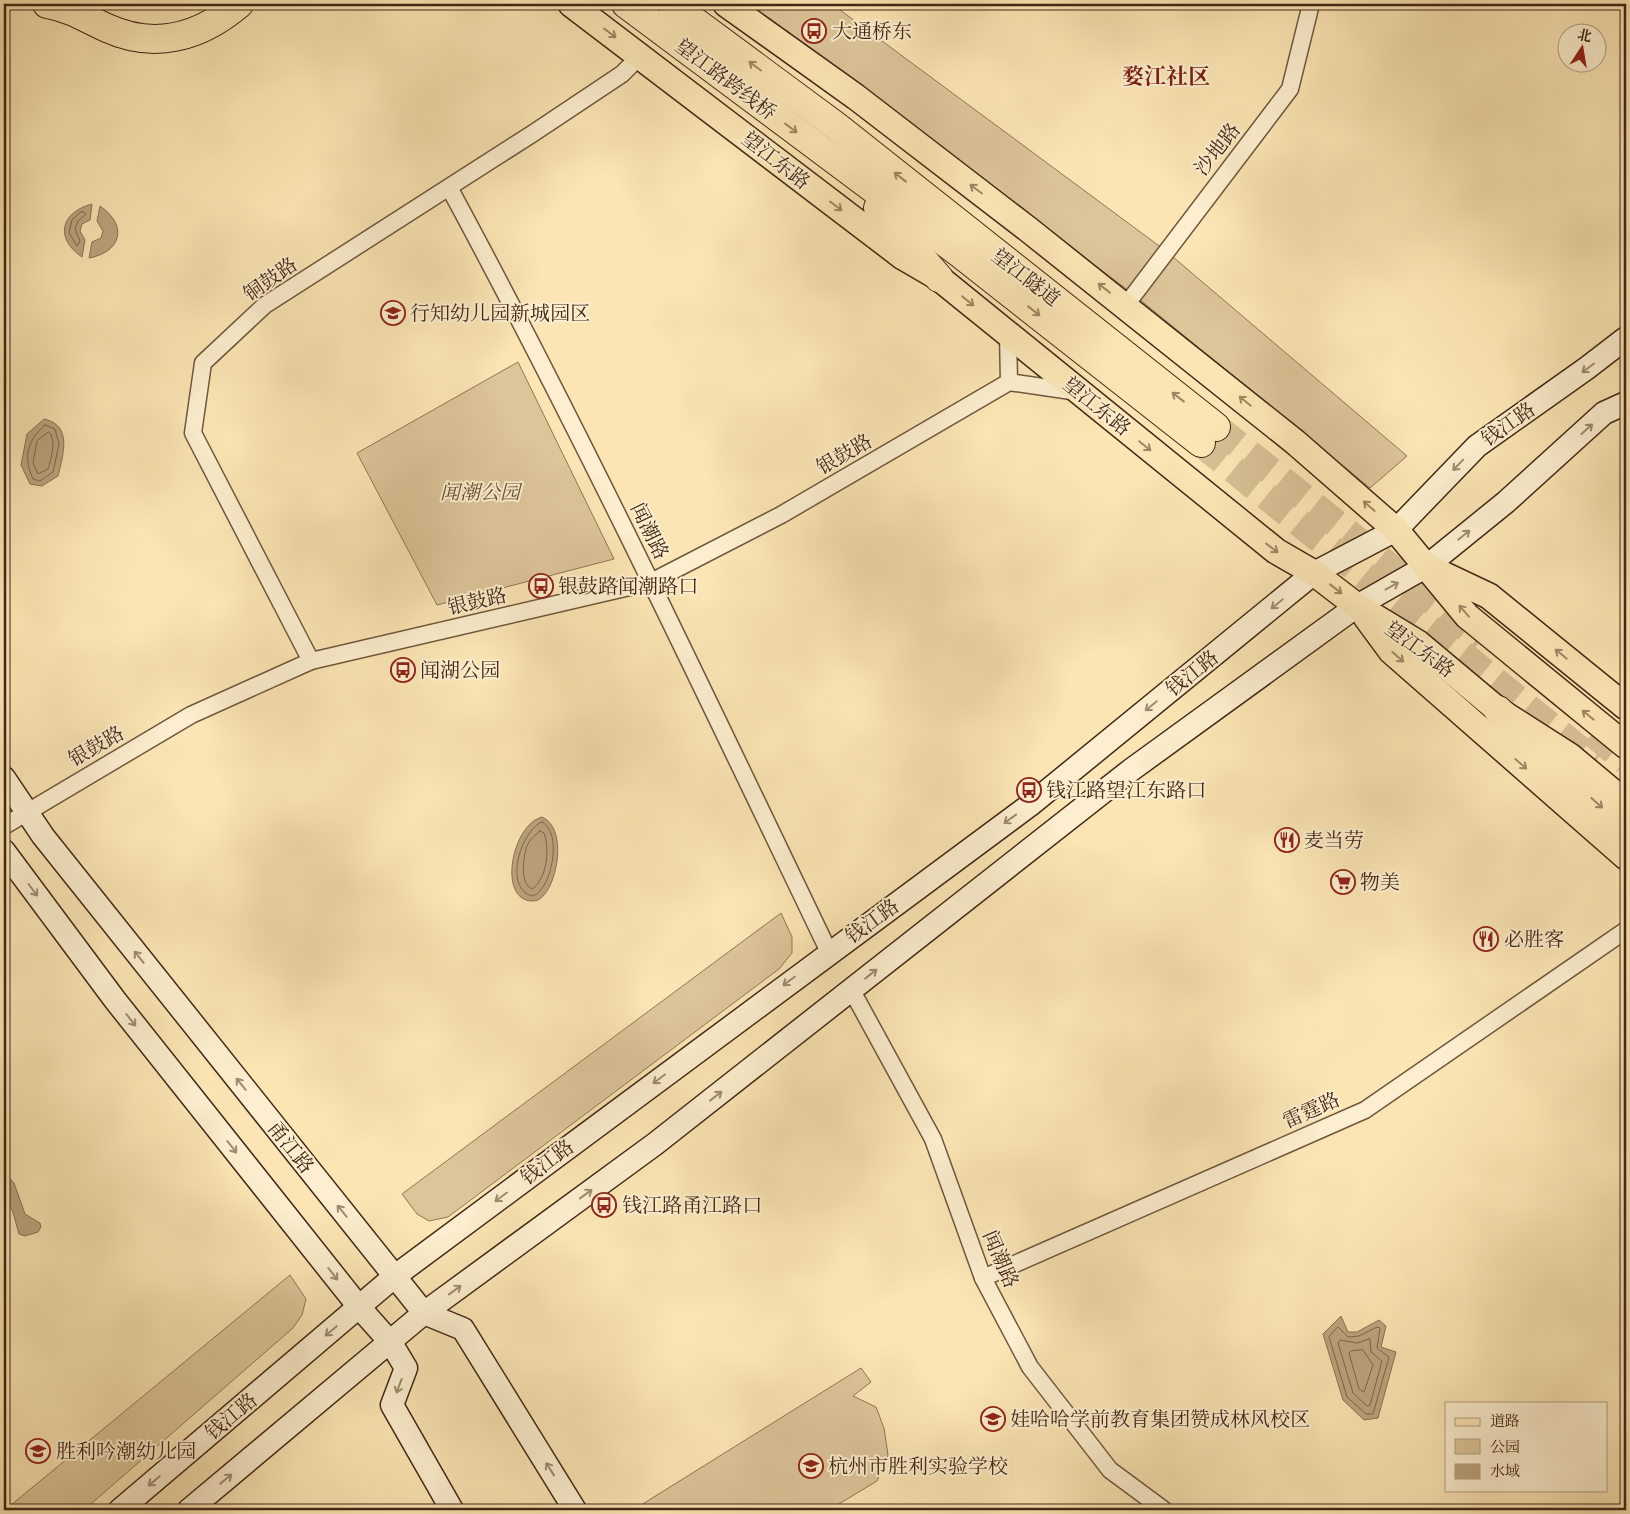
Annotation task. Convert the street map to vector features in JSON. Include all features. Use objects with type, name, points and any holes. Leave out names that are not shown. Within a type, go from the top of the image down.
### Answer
[{"type":"highway","points":[[47,4],[86,17],[106,28],[129,37],[156,40],[181,36],[204,28],[239,4]]},
{"type":"highway","points":[[96,4],[114,18],[127,24],[159,28],[174,26],[197,18],[218,4]]},
{"type":"highway","name":"望江路跨线桥","points":[[626,4],[831,158]]},
{"type":"highway","name":"望江路跨线桥","points":[[671,4],[836,126]]},
{"type":"highway","name":"望江隧道","points":[[831,158],[1209,435],[836,126]]},
{"type":"highway","points":[[831,158],[940,278]]},
{"type":"highway","points":[[1498,710],[1626,828]]},
{"type":"main road","name":"望江东路","points":[[571,4],[903,257],[940,278],[1276,551],[1314,573],[1357,606],[1418,643],[1498,710],[1570,756],[1626,803]]},
{"type":"main road","points":[[726,4],[856,97],[1126,305],[1295,442],[1396,530],[1467,616],[1626,746]]},
{"type":"main road","name":"钱江路","points":[[120,1510],[395,1276],[828,952],[1030,805],[1314,573],[1396,530],[1477,446],[1626,338]]},
{"type":"main road","name":"钱江路","points":[[189,1510],[424,1312],[655,1144],[1131,770],[1357,606],[1427,566],[1506,502],[1604,414],[1626,403]]},
{"type":"main road","points":[[1427,566],[1489,596],[1626,707]]},
{"type":"main road","points":[[1357,606],[1391,651],[1626,857]]},
{"type":"main road","name":"甬江路","points":[[4,778],[55,852],[424,1312],[463,1329],[576,1510]]},
{"type":"main road","points":[[4,851],[115,1000],[359,1307],[390,1342],[406,1368],[392,1405],[452,1510]]},
{"type":"street","name":"沙地路","points":[[1126,305],[1290,89],[1311,4]]},
{"type":"street","name":"铜鼓路","points":[[311,661],[193,433],[203,362],[266,305],[450,189],[622,74],[640,56]]},
{"type":"street","name":"闻潮路","points":[[450,189],[528,334],[652,582],[828,952]]},
{"type":"street","points":[[1008,334],[1009,382],[1080,393]]},
{"type":"street","name":"银鼓路","points":[[4,826],[26,811],[191,716],[311,661],[652,582],[781,514],[1009,382]]},
{"type":"street","name":"雷霆路","points":[[983,1278],[1364,1110],[1626,930]]},
{"type":"street","name":"闻潮路","points":[[851,990],[933,1139],[983,1278],[1030,1367],[1110,1470],[1164,1510]]},
{"type":"green space","points":[[747,4],[832,4],[1166,251],[1407,456],[1370,488],[1133,294]]},
{"type":"green space","name":"闻潮公园","points":[[518,362],[614,559],[437,605],[357,453]]},
{"type":"green space","points":[[781,913],[792,937],[792,953],[779,969],[448,1217],[429,1221],[417,1214],[402,1194]]},
{"type":"green space","points":[[290,1275],[306,1299],[302,1315],[293,1328],[84,1510],[5,1510]]},
{"type":"green space","points":[[861,1368],[871,1382],[853,1396],[876,1407],[884,1428],[888,1455],[877,1481],[829,1510],[633,1510]]},
{"type":"water","points":[[92,204],[90,220],[82,224],[80,231],[85,240],[82,257],[67,242],[65,226],[73,213]]},
{"type":"water","points":[[100,206],[115,221],[118,229],[117,237],[109,250],[89,258],[92,242],[101,238],[103,231],[97,221]]},
{"type":"water","points":[[44,419],[53,422],[59,427],[64,442],[58,476],[42,486],[30,484],[21,465],[27,434]]},
{"type":"water","points":[[542,817],[551,824],[556,835],[557,863],[548,889],[542,898],[534,901],[522,898],[515,890],[512,877],[513,863],[516,848],[522,834],[531,823]]},
{"type":"water","points":[[4,1172],[14,1183],[25,1214],[40,1223],[41,1227],[38,1232],[25,1236],[19,1234],[12,1209],[4,1205]]},
{"type":"water","points":[[1341,1316],[1348,1332],[1357,1332],[1379,1320],[1386,1326],[1381,1347],[1396,1352],[1378,1418],[1364,1420],[1343,1400],[1323,1334]]},
{"type":"tunnel","points":[[1216,427],[1481,640]]},
{"type":"tunnel","points":[[1201,443],[1595,762]]},
{"type":"tunnel","points":[[1593,733],[1626,761]]},
{"type":"place","name":"大通桥东","points":[[814,31]]},
{"type":"place","name":"行知幼儿园新城园区","points":[[393,313]]},
{"type":"place","name":"银鼓路闻潮路口","points":[[541,586]]},
{"type":"place","name":"闻湖公园","points":[[403,670]]},
{"type":"place","name":"钱江路望江东路口","points":[[1029,790]]},
{"type":"place","name":"麦当劳","points":[[1287,840]]},
{"type":"place","name":"物美","points":[[1343,882]]},
{"type":"place","name":"必胜客","points":[[1486,939]]},
{"type":"place","name":"钱江路甬江路口","points":[[604,1205]]},
{"type":"place","name":"娃哈哈学前教育集团赞成林风校区","points":[[993,1419]]},
{"type":"place","name":"胜利吟潮幼儿园","points":[[38,1451]]},
{"type":"place","name":"杭州市胜利实验学校","points":[[811,1466]]},
{"type":"district","name":"婺江社区","points":[[1166,76]]}]
